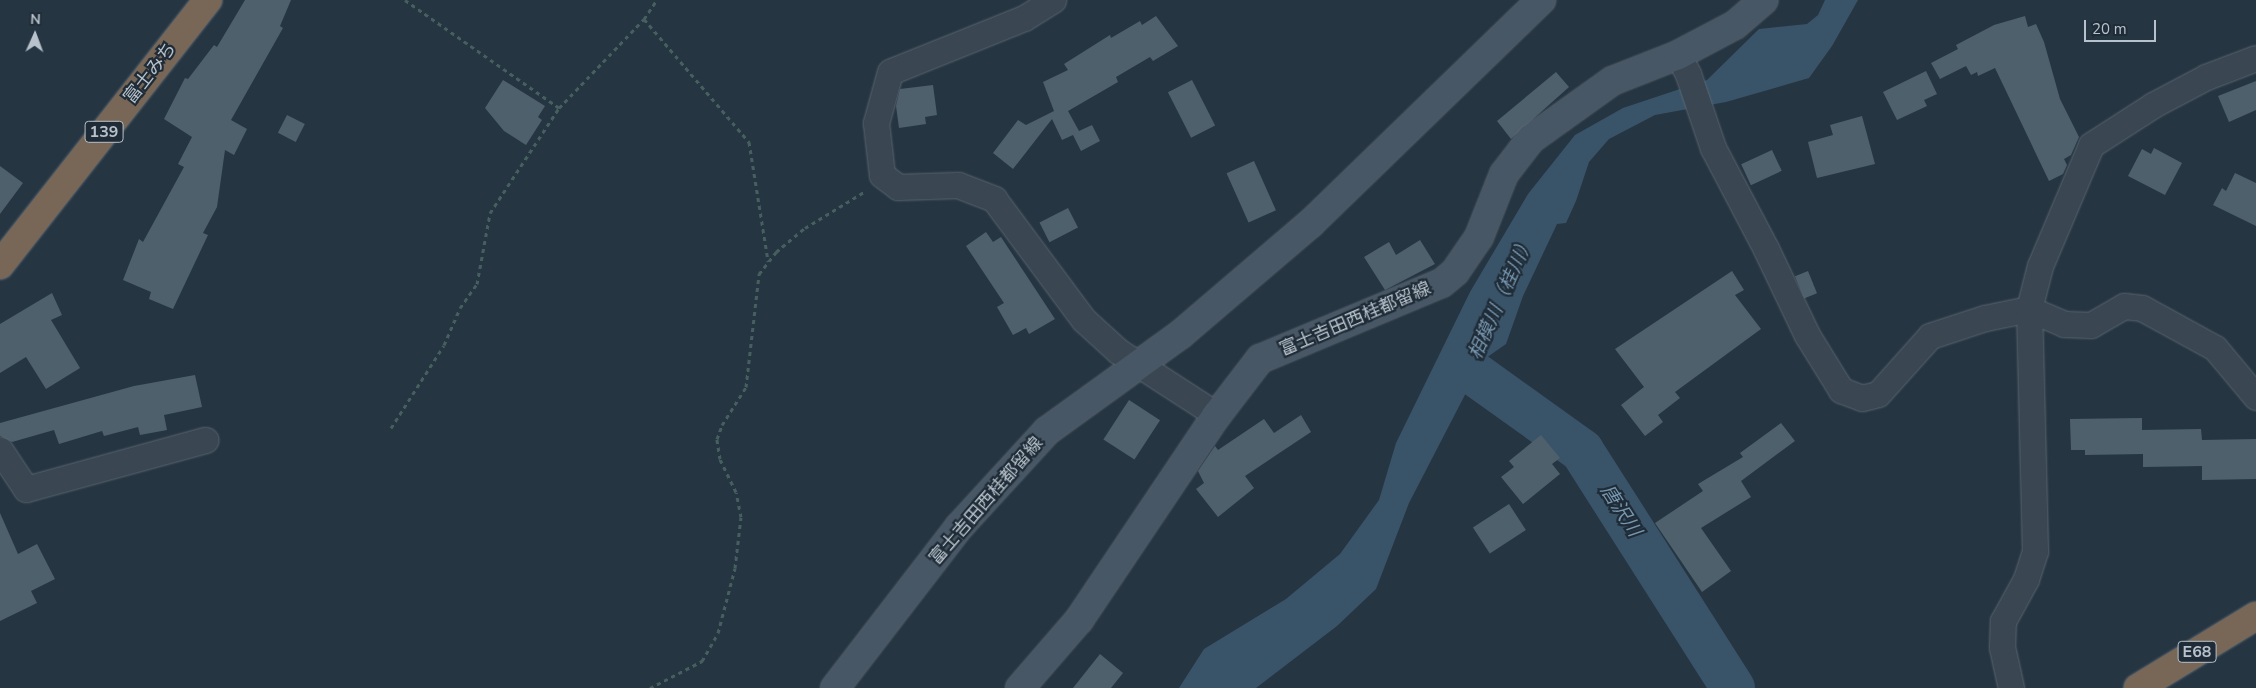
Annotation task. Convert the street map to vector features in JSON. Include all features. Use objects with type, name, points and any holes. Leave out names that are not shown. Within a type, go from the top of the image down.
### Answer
[{"type":"highway","name":"富士みち","points":[[0,265],[208,0]]},
{"type":"highway","name":"E68","points":[[2138,688],[2256,616]]},
{"type":"main road","name":"富士吉田西桂都留線","points":[[835,688],[959,527],[1047,431],[1181,334],[1310,224],[1541,0]]},
{"type":"main road","name":"富士吉田西桂都留線","points":[[1020,688],[1080,620],[1217,415],[1260,360],[1314,335],[1415,296],[1455,272],[1480,237],[1504,174],[1531,139],[1612,80],[1683,65],[1736,25],[1764,0]]},
{"type":"street","points":[[1054,0],[1024,18],[890,72],[876,123],[882,175],[898,187],[958,185],[994,199],[1084,320],[1118,351],[1217,415]]},
{"type":"street","points":[[2011,688],[2002,647],[2003,621],[2026,579],[2035,551],[2029,309],[2040,266],[2091,145],[2136,115],[2206,77],[2256,58]]},
{"type":"street","points":[[1683,65],[1713,148],[1766,248],[1807,335],[1842,390],[1862,398],[1878,394],[1930,336],[2002,314],[2029,309],[2064,324],[2091,325],[2124,306],[2142,308],[2215,348],[2256,397]]},
{"type":"street","points":[[0,450],[26,489],[205,440]]},
{"type":"path","points":[[405,0],[559,108]]},
{"type":"path","points":[[391,428],[444,345],[460,308],[477,284],[490,213],[559,108],[644,19],[657,0]]},
{"type":"path","points":[[644,19],[749,142],[769,262]]},
{"type":"path","points":[[650,688],[702,661],[718,633],[735,568],[741,517],[736,492],[720,459],[717,439],[722,425],[746,387],[759,274],[805,228],[872,186]]},
{"type":"water","name":"相模川（桂川）","points":[[1825,0],[1858,0],[1832,46],[1809,78],[1726,102],[1655,115],[1609,139],[1589,162],[1576,201],[1566,223],[1557,224],[1523,296],[1506,344],[1483,360],[1409,503],[1376,589],[1337,626],[1256,688],[1179,688],[1204,649],[1286,599],[1340,554],[1379,500],[1396,443],[1470,292],[1528,194],[1575,135],[1623,108],[1707,80],[1759,29],[1807,24],[1818,15]]},
{"type":"building","points":[[245,0],[291,0],[280,26],[283,28],[231,120],[247,129],[234,155],[225,150],[217,207],[203,233],[208,235],[173,309],[149,299],[151,292],[123,280],[139,239],[143,242],[184,167],[178,164],[192,137],[164,119],[185,78],[188,79],[214,45],[217,47]]},
{"type":"building","points":[[1156,16],[1178,46],[1153,61],[1150,57],[1116,77],[1118,82],[1068,111],[1079,131],[1092,125],[1100,141],[1081,151],[1073,135],[1062,140],[1052,119],[1013,169],[993,153],[1018,120],[1026,125],[1054,111],[1043,82],[1068,70],[1064,64],[1110,35],[1111,38],[1140,21],[1142,25]]},
{"type":"building","points":[[2025,16],[2028,27],[2036,24],[2044,42],[2060,99],[2079,137],[2071,155],[2064,159],[2067,165],[2063,174],[2049,181],[1995,68],[1978,76],[1977,72],[1971,75],[1966,66],[1940,79],[1931,63],[1958,49],[1956,45],[1994,25]]},
{"type":"building","points":[[1926,71],[1937,94],[1924,100],[1927,106],[1897,120],[1883,92]]},
{"type":"building","points":[[1556,72],[1569,87],[1511,139],[1497,121]]},
{"type":"building","points":[[503,80],[545,106],[538,117],[542,120],[526,145],[504,131],[485,108]]},
{"type":"building","points":[[1192,80],[1215,125],[1191,138],[1168,92]]},
{"type":"building","points":[[2256,81],[2256,110],[2229,122],[2218,96]]},
{"type":"building","points":[[933,85],[937,115],[925,117],[926,124],[899,128],[896,106],[900,89]]},
{"type":"building","points":[[287,115],[305,124],[296,142],[278,133]]},
{"type":"building","points":[[1862,116],[1875,164],[1817,178],[1808,142],[1833,135],[1830,125]]},
{"type":"building","points":[[2154,148],[2182,163],[2165,195],[2128,176],[2142,149],[2151,154]]},
{"type":"building","points":[[1772,150],[1782,171],[1751,185],[1741,164]]},
{"type":"building","points":[[1254,161],[1276,210],[1249,223],[1227,173]]},
{"type":"building","points":[[0,166],[23,183],[0,214]]},
{"type":"building","points":[[2235,173],[2256,183],[2256,226],[2213,205],[2222,188],[2226,191]]},
{"type":"building","points":[[1068,208],[1078,228],[1049,242],[1039,223]]},
{"type":"building","points":[[986,232],[993,242],[1001,237],[1055,319],[1029,334],[1026,328],[1013,335],[997,307],[1004,303],[966,246]]},
{"type":"building","points":[[1420,240],[1435,264],[1385,290],[1364,257],[1389,242],[1396,255]]},
{"type":"building","points":[[1732,271],[1744,290],[1735,295],[1761,329],[1675,392],[1680,398],[1658,415],[1663,422],[1645,436],[1621,405],[1644,387],[1615,349]]},
{"type":"building","points":[[1808,271],[1817,293],[1804,298],[1795,276]]},
{"type":"building","points":[[52,293],[62,315],[51,320],[80,368],[46,389],[26,357],[0,373],[0,324]]},
{"type":"building","points":[[195,375],[202,407],[164,415],[167,430],[140,435],[138,427],[104,436],[102,431],[59,444],[54,430],[12,442],[0,436],[0,423],[134,386]]},
{"type":"building","points":[[1129,400],[1160,420],[1134,460],[1103,439]]},
{"type":"building","points":[[1301,415],[1311,432],[1245,476],[1254,488],[1218,517],[1196,489],[1204,483],[1198,471],[1215,446],[1218,450],[1264,419],[1274,433]]},
{"type":"building","points":[[2142,418],[2142,430],[2201,429],[2202,440],[2256,439],[2256,479],[2202,480],[2202,466],[2143,467],[2143,454],[2085,455],[2085,450],[2071,450],[2070,419]]},
{"type":"building","points":[[1781,423],[1795,441],[1741,481],[1751,497],[1701,528],[1731,571],[1702,592],[1655,523],[1703,491],[1698,484],[1743,457],[1740,453]]},
{"type":"building","points":[[1541,435],[1560,458],[1552,464],[1560,474],[1523,504],[1501,477],[1514,467],[1509,461]]},
{"type":"building","points":[[1509,504],[1526,530],[1490,553],[1473,527]]},
{"type":"building","points":[[0,513],[18,554],[37,544],[55,579],[31,591],[37,603],[0,621]]},
{"type":"building","points":[[1100,654],[1123,673],[1111,688],[1073,688]]},
{"type":"waterway","name":"唐沢川","points":[[1469,370],[1582,451],[1733,688]]}]
